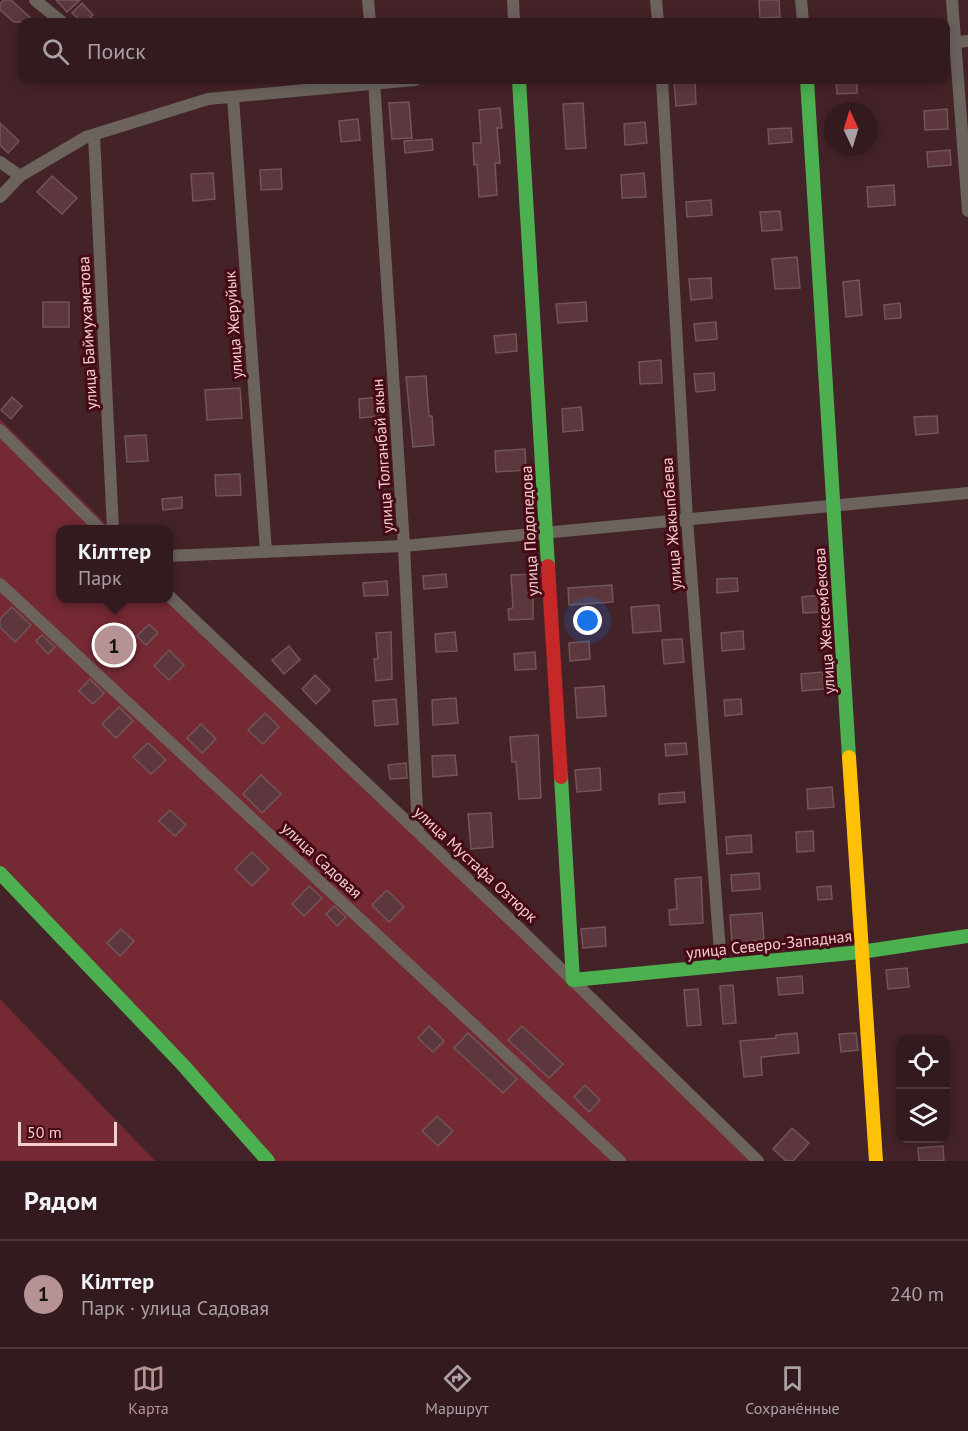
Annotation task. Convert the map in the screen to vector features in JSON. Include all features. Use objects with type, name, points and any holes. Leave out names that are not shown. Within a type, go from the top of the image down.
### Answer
[{"type":"street","points":[[34,0],[57,18]]},
{"type":"street","points":[[368,0],[370,18]]},
{"type":"street","points":[[513,0],[514,18]]},
{"type":"street","points":[[656,0],[658,18]]},
{"type":"street","points":[[801,0],[803,18]]},
{"type":"street","points":[[952,0],[950,42],[968,211]]},
{"type":"street","points":[[950,42],[968,41]]},
{"type":"street","points":[[0,197],[20,176],[86,137],[208,99],[348,84]]},
{"type":"street","name":"улица Толганбай акын","points":[[374,84],[404,546],[418,831]]},
{"type":"street","name":"улица Подопедова","points":[[519,84],[573,980]]},
{"type":"street","name":"улица Жакыпбаева","points":[[662,84],[687,519],[721,965]]},
{"type":"street","name":"улица Жексембекова","points":[[807,84],[876,1161]]},
{"type":"street","name":"улица Жеруйык","points":[[233,97],[266,552]]},
{"type":"street","name":"улица Баймухаметова","points":[[94,135],[113,525]]},
{"type":"street","points":[[0,162],[20,176]]},
{"type":"street","points":[[0,430],[96,525]]},
{"type":"street","points":[[173,556],[404,546],[968,493]]},
{"type":"street","name":"улица Садовая","points":[[0,584],[620,1161]]},
{"type":"street","name":"улица Мустафа Озтюрк","points":[[173,600],[418,831],[759,1161]]},
{"type":"street","points":[[0,873],[183,1065],[268,1161]]},
{"type":"street","name":"улица Северо-Западная","points":[[573,980],[861,952],[968,936]]},
{"type":"shaded area","points":[[0,419],[107,525],[56,525],[56,603],[173,603],[173,591],[750,1161],[267,1161],[0,871]]},
{"type":"shaded area","points":[[0,999],[155,1161],[0,1161]]},
{"type":"building","points":[[4,0],[11,0],[31,18],[18,18],[18,22],[14,22],[0,10],[0,4]]},
{"type":"building","points":[[56,0],[80,0],[67,12]]},
{"type":"building","points":[[759,0],[779,0],[780,17],[760,18]]},
{"type":"building","points":[[82,3],[93,15],[90,18],[78,18],[72,13]]},
{"type":"building","points":[[674,84],[695,84],[696,104],[676,106]]},
{"type":"building","points":[[836,84],[857,84],[857,93],[837,94]]},
{"type":"building","points":[[409,102],[412,138],[392,139],[389,103]]},
{"type":"building","points":[[583,103],[586,148],[566,149],[563,104]]},
{"type":"building","points":[[500,108],[502,128],[497,128],[500,163],[495,163],[497,195],[479,197],[473,143],[481,143],[479,110]]},
{"type":"building","points":[[947,109],[948,129],[925,130],[924,111]]},
{"type":"building","points":[[358,119],[360,140],[341,142],[339,121]]},
{"type":"building","points":[[645,122],[647,143],[625,145],[624,124]]},
{"type":"building","points":[[0,123],[19,141],[8,153],[0,145]]},
{"type":"building","points":[[791,128],[792,142],[769,144],[768,129]]},
{"type":"building","points":[[432,139],[433,150],[405,153],[404,141]]},
{"type":"building","points":[[950,150],[951,165],[928,167],[927,152]]},
{"type":"building","points":[[281,169],[282,189],[261,190],[260,170]]},
{"type":"building","points":[[213,173],[215,199],[193,201],[191,174]]},
{"type":"building","points":[[644,173],[646,197],[622,198],[621,175]]},
{"type":"building","points":[[52,176],[77,198],[62,214],[37,192]]},
{"type":"building","points":[[894,185],[895,205],[868,207],[867,187]]},
{"type":"building","points":[[711,200],[712,215],[687,217],[686,202]]},
{"type":"building","points":[[780,211],[782,230],[762,231],[760,212]]},
{"type":"building","points":[[797,257],[800,288],[775,289],[772,259]]},
{"type":"building","points":[[711,278],[712,298],[691,300],[689,279]]},
{"type":"building","points":[[859,280],[862,315],[846,317],[843,282]]},
{"type":"building","points":[[43,302],[69,302],[69,327],[43,327]]},
{"type":"building","points":[[586,302],[587,321],[558,323],[556,304]]},
{"type":"building","points":[[900,303],[901,318],[885,319],[884,305]]},
{"type":"building","points":[[716,322],[717,339],[696,341],[694,324]]},
{"type":"building","points":[[516,334],[517,351],[496,353],[494,336]]},
{"type":"building","points":[[661,360],[662,383],[640,384],[639,362]]},
{"type":"building","points":[[714,373],[715,390],[696,392],[694,374]]},
{"type":"building","points":[[426,376],[434,445],[413,447],[406,377]]},
{"type":"building","points":[[240,388],[242,418],[207,420],[205,390]]},
{"type":"building","points":[[12,397],[22,406],[11,419],[1,410]]},
{"type":"building","points":[[379,397],[380,416],[360,418],[359,399]]},
{"type":"building","points":[[581,407],[583,430],[563,432],[562,409]]},
{"type":"building","points":[[937,416],[938,433],[916,435],[914,417]]},
{"type":"building","points":[[146,435],[148,461],[127,462],[125,436]]},
{"type":"building","points":[[525,449],[526,470],[496,472],[495,451]]},
{"type":"building","points":[[240,474],[241,495],[216,496],[215,475]]},
{"type":"building","points":[[182,497],[182,508],[163,510],[162,499]]},
{"type":"building","points":[[446,574],[447,587],[424,589],[423,576]]},
{"type":"building","points":[[533,574],[533,619],[509,620],[508,609],[513,608],[511,575]]},
{"type":"building","points":[[737,578],[738,591],[717,593],[717,579]]},
{"type":"building","points":[[387,581],[388,595],[364,596],[363,583]]},
{"type":"building","points":[[612,585],[613,602],[569,605],[568,588]]},
{"type":"building","points":[[819,595],[821,612],[803,613],[802,597]]},
{"type":"building","points":[[659,605],[661,631],[633,633],[631,607]]},
{"type":"building","points":[[12,607],[31,625],[15,642],[0,627],[0,619]]},
{"type":"building","points":[[149,624],[158,633],[146,645],[137,636]]},
{"type":"building","points":[[743,631],[744,649],[722,651],[721,633]]},
{"type":"building","points":[[391,632],[392,679],[376,681],[374,659],[378,659],[376,633]]},
{"type":"building","points":[[455,632],[457,651],[436,652],[435,634]]},
{"type":"building","points":[[42,635],[55,647],[48,654],[36,641]]},
{"type":"building","points":[[682,639],[684,662],[664,664],[662,640]]},
{"type":"building","points":[[589,641],[590,659],[570,661],[569,643]]},
{"type":"building","points":[[289,646],[300,660],[284,674],[272,660]]},
{"type":"building","points":[[169,650],[184,665],[169,680],[154,666]]},
{"type":"building","points":[[535,652],[536,669],[515,670],[514,654]]},
{"type":"building","points":[[823,672],[824,689],[802,691],[801,674]]},
{"type":"building","points":[[315,675],[330,690],[316,704],[302,689]]},
{"type":"building","points":[[90,679],[104,693],[93,704],[79,691]]},
{"type":"building","points":[[604,686],[606,716],[577,718],[575,688]]},
{"type":"building","points":[[456,698],[458,723],[433,725],[432,700]]},
{"type":"building","points":[[396,699],[398,724],[375,726],[373,701]]},
{"type":"building","points":[[741,699],[742,714],[725,716],[724,700]]},
{"type":"building","points":[[119,707],[133,721],[116,738],[102,724]]},
{"type":"building","points":[[265,713],[279,727],[263,744],[248,730]]},
{"type":"building","points":[[201,724],[216,739],[202,753],[187,738]]},
{"type":"building","points":[[538,735],[541,798],[519,799],[516,762],[512,762],[510,737]]},
{"type":"building","points":[[148,743],[166,760],[151,774],[133,757]]},
{"type":"building","points":[[686,743],[687,754],[666,756],[665,744]]},
{"type":"building","points":[[455,755],[457,775],[433,777],[432,756]]},
{"type":"building","points":[[406,763],[407,778],[390,779],[388,765]]},
{"type":"building","points":[[600,768],[601,790],[577,792],[575,770]]},
{"type":"building","points":[[261,775],[281,794],[262,813],[243,794]]},
{"type":"building","points":[[832,787],[834,807],[808,809],[807,789]]},
{"type":"building","points":[[684,792],[685,802],[659,804],[659,794]]},
{"type":"building","points":[[170,810],[186,825],[175,836],[159,821]]},
{"type":"building","points":[[491,813],[493,847],[471,849],[468,814]]},
{"type":"building","points":[[813,831],[814,851],[797,852],[796,832]]},
{"type":"building","points":[[751,835],[752,852],[727,854],[726,837]]},
{"type":"building","points":[[252,852],[269,869],[252,886],[235,869]]},
{"type":"building","points":[[759,873],[760,889],[732,891],[731,875]]},
{"type":"building","points":[[701,877],[703,923],[670,925],[669,910],[677,909],[675,879]]},
{"type":"building","points":[[309,886],[322,898],[304,916],[292,904]]},
{"type":"building","points":[[831,886],[832,899],[818,900],[817,887]]},
{"type":"building","points":[[387,890],[404,907],[389,922],[372,905]]},
{"type":"building","points":[[334,906],[346,917],[337,926],[326,914]]},
{"type":"building","points":[[762,913],[764,940],[732,943],[730,915]]},
{"type":"building","points":[[605,927],[606,946],[583,948],[581,929]]},
{"type":"building","points":[[121,929],[134,941],[120,956],[107,943]]},
{"type":"building","points":[[845,935],[846,943],[823,945],[822,937]]},
{"type":"building","points":[[907,968],[909,987],[888,989],[886,970]]},
{"type":"building","points":[[802,976],[803,993],[779,995],[777,978]]},
{"type":"building","points":[[733,985],[736,1023],[723,1024],[720,986]]},
{"type":"building","points":[[698,989],[701,1025],[687,1026],[684,990]]},
{"type":"building","points":[[429,1026],[444,1041],[433,1052],[418,1038]]},
{"type":"building","points":[[522,1026],[563,1064],[549,1078],[508,1040]]},
{"type":"building","points":[[468,1033],[517,1079],[503,1093],[454,1048]]},
{"type":"building","points":[[797,1033],[799,1053],[761,1057],[762,1075],[744,1077],[740,1041],[776,1038],[776,1035]]},
{"type":"building","points":[[856,1033],[858,1050],[841,1052],[839,1034]]},
{"type":"building","points":[[585,1085],[600,1100],[589,1112],[574,1097]]},
{"type":"building","points":[[437,1116],[453,1131],[438,1146],[422,1131]]},
{"type":"building","points":[[792,1128],[809,1143],[793,1161],[786,1161],[773,1149]]},
{"type":"building","points":[[943,1146],[944,1161],[919,1161],[918,1148]]},
{"type":"traffic: fast","points":[[519,84],[548,566]]},
{"type":"traffic: fast","points":[[807,84],[849,757]]},
{"type":"traffic: fast","points":[[561,777],[573,980],[861,952],[968,936]]},
{"type":"traffic: fast","points":[[0,873],[183,1065],[268,1161]]},
{"type":"traffic: slow","points":[[849,757],[876,1161]]},
{"type":"traffic: jam","points":[[548,566],[561,777]]},
{"type":"place","name":"Кілттер","points":[[114,645]]}]
